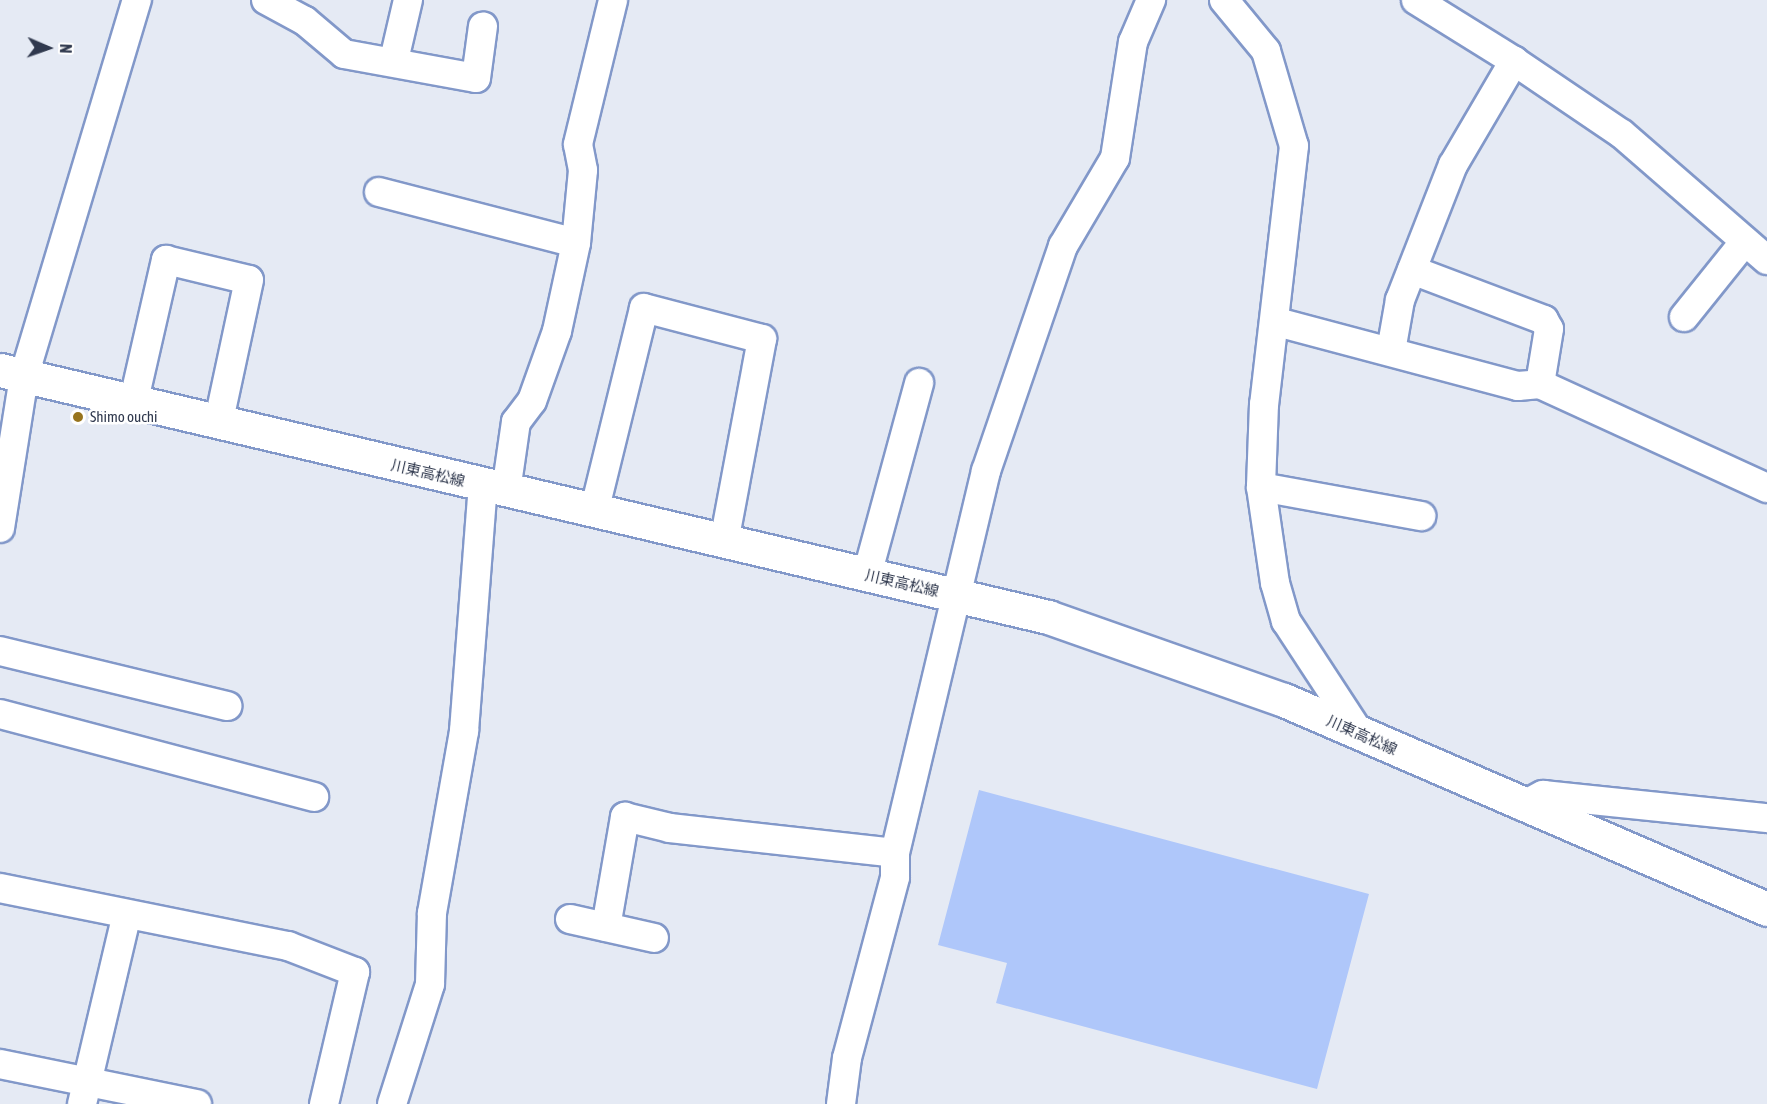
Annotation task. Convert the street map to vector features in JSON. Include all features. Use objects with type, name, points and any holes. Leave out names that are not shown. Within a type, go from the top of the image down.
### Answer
[{"type":"main road","name":"川東高松線","points":[[12,373],[133,404],[1048,618],[1163,655],[1360,734],[1522,806],[1767,909]]},
{"type":"street","points":[[0,528],[12,373],[136,0]]},
{"type":"street","points":[[266,0],[305,21],[344,54],[394,60],[476,78],[483,26]]},
{"type":"street","points":[[394,60],[408,0]]},
{"type":"street","points":[[392,1104],[401,1061],[430,984],[432,913],[464,731],[495,488],[516,422],[532,402],[557,331],[576,243],[583,170],[578,144],[613,0]]},
{"type":"street","points":[[841,1104],[847,1058],[896,877],[895,853],[986,471],[1062,246],[1116,158],[1133,42],[1151,0]]},
{"type":"street","points":[[1224,0],[1266,51],[1294,146],[1277,322],[1264,404],[1262,487],[1286,621],[1360,734]]},
{"type":"street","points":[[1416,0],[1514,61],[1622,134],[1767,260]]},
{"type":"street","points":[[1390,351],[1412,270],[1453,165],[1514,61]]},
{"type":"street","points":[[379,192],[576,243]]},
{"type":"street","points":[[1684,317],[1745,241]]},
{"type":"street","points":[[133,404],[166,260],[249,280],[218,424]]},
{"type":"street","points":[[1412,270],[1544,320],[1549,329],[1540,384]]},
{"type":"street","points":[[594,512],[644,308],[762,339],[724,542]]},
{"type":"street","points":[[1277,322],[1518,386],[1540,384],[1767,488]]},
{"type":"street","points":[[867,575],[919,383]]},
{"type":"street","points":[[1262,487],[1421,516]]},
{"type":"street","points":[[0,651],[227,706]]},
{"type":"street","points":[[0,714],[314,797]]},
{"type":"street","points":[[1522,806],[1543,795],[1767,818]]},
{"type":"street","points":[[606,927],[625,818],[670,828],[895,853]]},
{"type":"street","points":[[0,888],[288,946],[356,972],[324,1104]]},
{"type":"street","points":[[85,1093],[127,914]]},
{"type":"street","points":[[570,919],[654,938]]},
{"type":"street","points":[[0,1064],[85,1093],[197,1104]]},
{"type":"building","points":[[979,790],[1369,894],[1317,1089],[996,1003],[1007,963],[938,945]]},
{"type":"place","name":"Shimo ouchi","points":[[78,417]]}]
